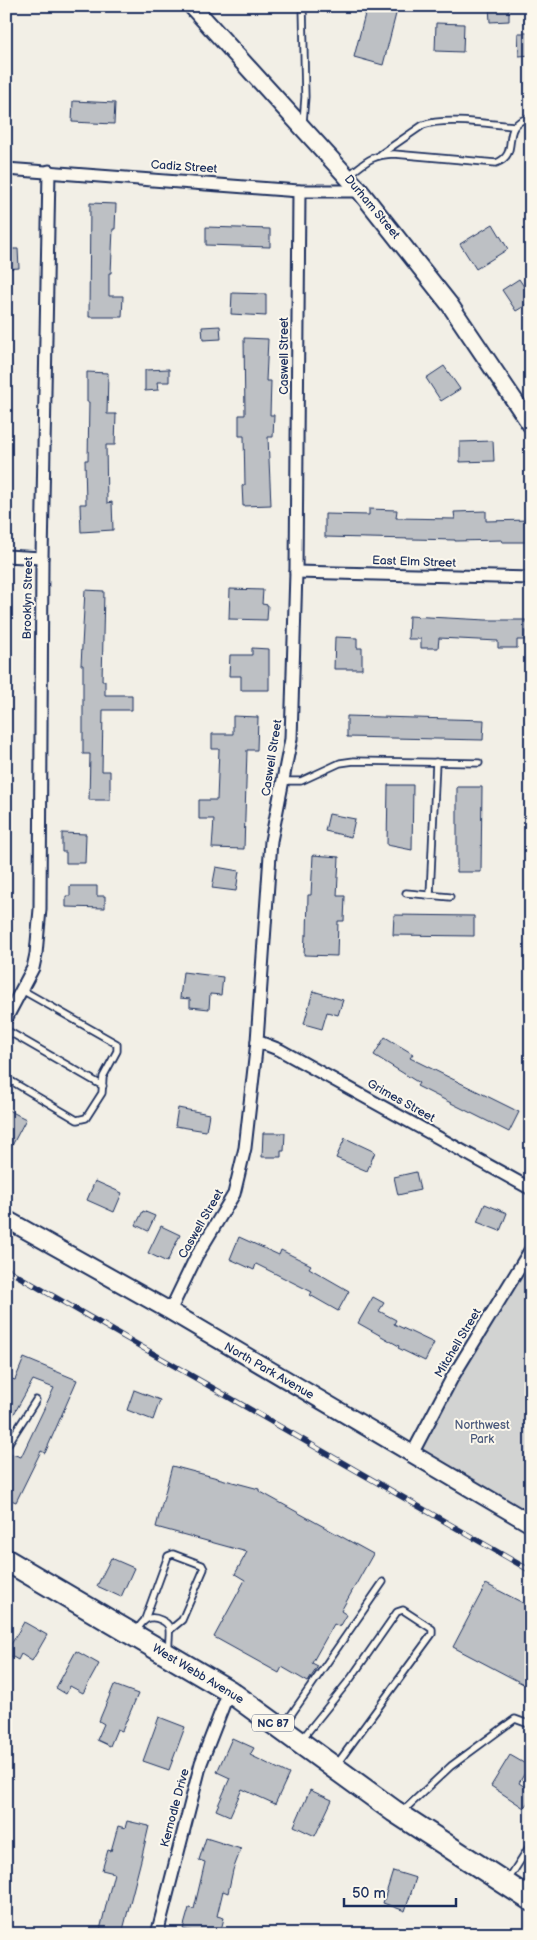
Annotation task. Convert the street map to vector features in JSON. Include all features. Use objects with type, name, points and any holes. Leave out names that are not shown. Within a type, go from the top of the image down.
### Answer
[{"type":"highway","name":"West Webb Avenue","points":[[6,1560],[139,1627],[169,1656],[229,1691],[399,1814],[531,1900]]},
{"type":"street","name":"Durham Street","points":[[192,6],[360,191],[450,306],[531,425]]},
{"type":"street","name":"Cadiz Street","points":[[6,169],[299,191],[360,191]]},
{"type":"street","name":"Brooklyn Street","points":[[6,1019],[33,968],[40,909],[42,558],[49,171]]},
{"type":"street","name":"Caswell Street","points":[[170,1311],[196,1257],[234,1194],[245,1148],[257,1041],[271,841],[291,740],[296,572],[299,191]]},
{"type":"street","points":[[6,556],[42,558]]},
{"type":"street","name":"East Elm Street","points":[[296,572],[531,578]]},
{"type":"street","name":"Grimes Street","points":[[257,1041],[280,1050],[531,1189]]},
{"type":"street","name":"North Park Avenue","points":[[6,1219],[170,1311],[531,1524]]},
{"type":"street","name":"Mitchell Street","points":[[412,1454],[452,1378],[531,1249]]},
{"type":"street","name":"Kernodle Drive","points":[[157,1934],[201,1763],[229,1691]]},
{"type":"lane","points":[[302,128],[305,98],[303,6]]},
{"type":"lane","points":[[347,177],[372,157],[379,155],[394,154],[496,163],[503,160],[509,154],[514,126],[519,121],[531,117]]},
{"type":"lane","points":[[379,155],[430,122],[514,126]]},
{"type":"lane","points":[[284,781],[301,781],[340,764],[354,761],[479,764]]},
{"type":"lane","points":[[430,895],[436,762]]},
{"type":"lane","points":[[406,893],[450,897]]},
{"type":"lane","points":[[6,1078],[77,1120],[86,1118],[102,1093],[103,1077],[117,1051],[117,1044],[22,990]]},
{"type":"lane","points":[[6,1030],[103,1086]]},
{"type":"lane","points":[[6,1447],[36,1400]]},
{"type":"lane","points":[[139,1627],[168,1556],[174,1554],[202,1565],[204,1569],[182,1620],[170,1630]]},
{"type":"lane","points":[[281,1729],[383,1582]]},
{"type":"lane","points":[[299,1742],[351,1678],[397,1612],[403,1610],[432,1629],[432,1634],[334,1768]]},
{"type":"lane","points":[[139,1627],[154,1617],[167,1624],[170,1630],[168,1640],[169,1656]]},
{"type":"lane","points":[[399,1814],[450,1766],[515,1719],[531,1725]]},
{"type":"lane","points":[[506,1883],[531,1844]]},
{"type":"green space","name":"Northwest Park","points":[[531,1258],[531,1519],[419,1449],[454,1382]]},
{"type":"building","points":[[367,6],[398,6],[383,65],[354,57]]},
{"type":"building","points":[[489,6],[509,6],[509,21],[490,22]]},
{"type":"building","points":[[436,23],[464,24],[463,52],[435,51]]},
{"type":"building","points":[[518,33],[531,33],[531,55],[519,56]]},
{"type":"building","points":[[73,101],[115,103],[114,124],[72,122]]},
{"type":"building","points":[[90,203],[116,204],[111,273],[109,273],[109,296],[123,296],[122,317],[89,317]]},
{"type":"building","points":[[493,224],[508,249],[476,269],[460,244]]},
{"type":"building","points":[[206,227],[270,229],[270,247],[206,245]]},
{"type":"building","points":[[6,249],[18,249],[19,268],[6,269]]},
{"type":"building","points":[[519,279],[531,297],[531,302],[516,311],[502,290]]},
{"type":"building","points":[[232,293],[266,294],[266,316],[231,314]]},
{"type":"building","points":[[220,326],[221,339],[203,340],[202,327]]},
{"type":"building","points":[[244,338],[268,339],[266,381],[271,381],[270,415],[274,415],[273,437],[268,437],[271,505],[243,506],[242,485],[245,485],[244,436],[239,436],[239,415],[245,415]]},
{"type":"building","points":[[444,366],[460,389],[441,401],[426,378]]},
{"type":"building","points":[[169,369],[169,382],[157,382],[158,390],[145,391],[145,370]]},
{"type":"building","points":[[87,372],[108,373],[107,414],[116,414],[115,445],[106,445],[107,503],[112,502],[113,530],[81,532],[80,504],[86,504],[85,460],[88,460],[89,402],[87,402]]},
{"type":"building","points":[[493,441],[494,461],[460,462],[460,442]]},
{"type":"building","points":[[369,509],[397,510],[396,518],[455,519],[454,512],[486,511],[486,521],[531,520],[531,542],[325,537],[325,514],[369,515]]},
{"type":"building","points":[[230,589],[263,590],[262,604],[268,605],[267,620],[229,619]]},
{"type":"building","points":[[85,590],[104,591],[102,681],[105,681],[105,695],[132,695],[132,710],[103,710],[102,771],[110,771],[110,800],[89,800],[90,754],[83,754],[83,665],[81,665]]},
{"type":"building","points":[[409,616],[526,620],[526,640],[517,640],[517,648],[498,648],[498,641],[439,638],[438,648],[421,648],[421,639],[408,639]]},
{"type":"building","points":[[335,637],[357,638],[357,648],[362,648],[362,669],[334,669]]},
{"type":"building","points":[[252,648],[269,649],[269,690],[241,690],[241,676],[229,676],[230,655],[252,655]]},
{"type":"building","points":[[233,716],[258,717],[257,750],[247,750],[244,849],[212,848],[214,819],[199,819],[199,800],[217,800],[219,749],[212,749],[212,734],[233,734]]},
{"type":"building","points":[[347,716],[484,720],[483,740],[347,737]]},
{"type":"building","points":[[388,785],[413,785],[412,850],[387,845]]},
{"type":"building","points":[[457,787],[482,787],[481,872],[457,872]]},
{"type":"building","points":[[329,814],[355,819],[351,837],[325,831]]},
{"type":"building","points":[[62,833],[86,834],[85,863],[66,863],[66,852],[62,852]]},
{"type":"building","points":[[313,855],[339,857],[337,896],[345,896],[344,921],[338,921],[337,956],[304,955],[305,935],[307,935],[308,895],[311,895]]},
{"type":"building","points":[[216,867],[239,871],[236,891],[212,888]]},
{"type":"building","points":[[70,886],[97,886],[97,896],[105,896],[105,908],[66,907],[66,896],[70,896]]},
{"type":"building","points":[[394,915],[474,916],[474,936],[393,935]]},
{"type":"building","points":[[183,972],[223,977],[221,995],[210,994],[209,1009],[190,1007],[190,999],[180,998]]},
{"type":"building","points":[[313,991],[343,1000],[338,1015],[327,1012],[322,1029],[304,1024]]},
{"type":"building","points":[[385,1037],[413,1054],[410,1058],[519,1112],[509,1132],[417,1086],[419,1083],[374,1055]]},
{"type":"building","points":[[178,1108],[209,1114],[206,1131],[175,1126]]},
{"type":"building","points":[[6,1109],[26,1119],[6,1157]]},
{"type":"building","points":[[263,1133],[285,1133],[284,1151],[281,1151],[281,1157],[262,1157]]},
{"type":"building","points":[[345,1138],[375,1152],[367,1171],[336,1158]]},
{"type":"building","points":[[416,1172],[420,1190],[398,1195],[394,1177]]},
{"type":"building","points":[[95,1181],[122,1193],[114,1212],[87,1200]]},
{"type":"building","points":[[485,1204],[507,1213],[500,1231],[477,1222]]},
{"type":"building","points":[[143,1211],[155,1216],[148,1231],[136,1225]]},
{"type":"building","points":[[161,1226],[180,1235],[167,1262],[148,1253]]},
{"type":"building","points":[[239,1237],[279,1255],[281,1250],[311,1265],[309,1268],[349,1291],[338,1311],[310,1295],[312,1292],[256,1264],[254,1270],[230,1259]]},
{"type":"building","points":[[373,1297],[384,1303],[379,1311],[396,1320],[394,1324],[434,1343],[425,1361],[398,1348],[399,1346],[358,1323]]},
{"type":"building","points":[[24,1358],[77,1380],[45,1453],[41,1451],[16,1502],[6,1498],[6,1452],[21,1457],[54,1388],[33,1380],[6,1428],[6,1389],[12,1379],[15,1380]]},
{"type":"building","points":[[134,1390],[160,1400],[153,1420],[127,1410]]},
{"type":"building","points":[[172,1466],[259,1489],[259,1491],[373,1554],[341,1611],[347,1615],[340,1627],[334,1624],[312,1663],[318,1666],[308,1682],[282,1667],[279,1673],[214,1637],[245,1580],[235,1574],[247,1552],[156,1527]]},
{"type":"building","points":[[111,1558],[134,1568],[121,1597],[97,1586]]},
{"type":"building","points":[[486,1584],[531,1607],[531,1688],[453,1647]]},
{"type":"building","points":[[24,1622],[47,1635],[32,1661],[21,1654],[18,1660],[6,1653]]},
{"type":"building","points":[[76,1651],[99,1664],[83,1693],[70,1686],[66,1694],[56,1688]]},
{"type":"building","points":[[114,1685],[138,1694],[122,1731],[117,1729],[110,1746],[97,1740],[104,1724],[99,1721]]},
{"type":"building","points":[[159,1717],[185,1727],[169,1770],[143,1761]]},
{"type":"building","points":[[232,1738],[254,1748],[250,1755],[289,1774],[275,1804],[242,1789],[230,1816],[216,1810],[230,1778],[217,1772]]},
{"type":"building","points":[[510,1755],[529,1766],[519,1783],[531,1791],[531,1797],[524,1808],[491,1786]]},
{"type":"building","points":[[310,1790],[332,1800],[315,1836],[294,1826]]},
{"type":"building","points":[[127,1821],[149,1826],[141,1860],[122,1934],[99,1934],[114,1873],[102,1870],[108,1850],[111,1851],[118,1826],[125,1828]]},
{"type":"building","points":[[206,1838],[241,1849],[233,1870],[228,1893],[223,1891],[217,1916],[224,1918],[220,1934],[201,1934],[183,1929],[189,1908],[194,1909],[205,1862],[199,1860]]},
{"type":"building","points":[[393,1871],[416,1878],[405,1911],[383,1903]]},
{"type":"railway","points":[[6,1269],[531,1571]]}]
